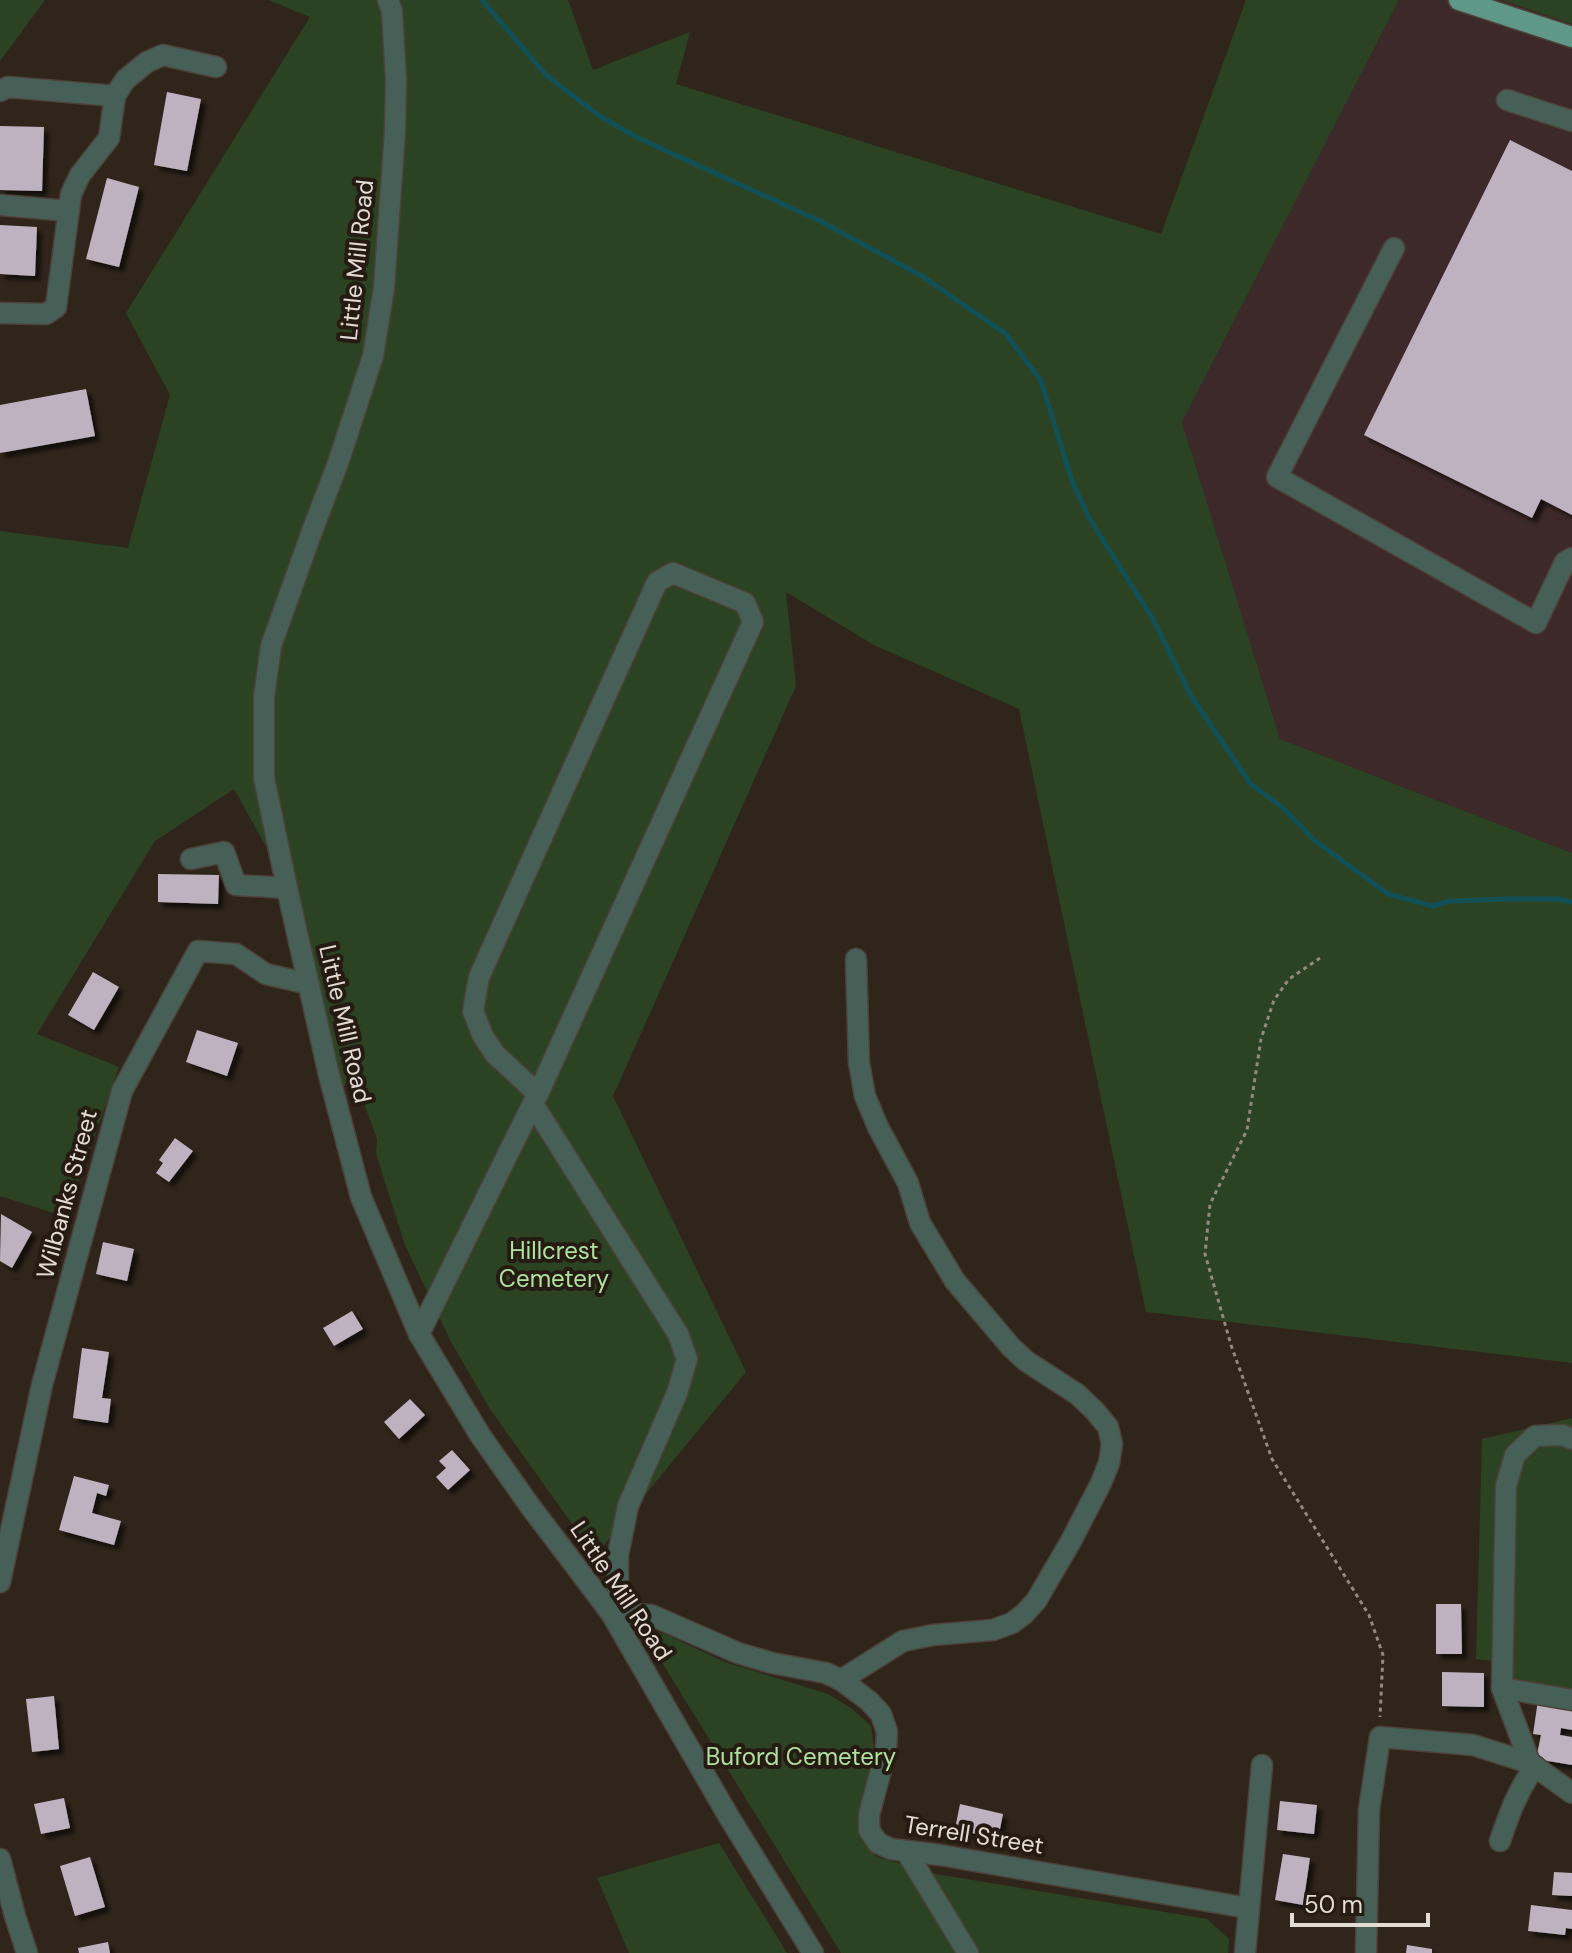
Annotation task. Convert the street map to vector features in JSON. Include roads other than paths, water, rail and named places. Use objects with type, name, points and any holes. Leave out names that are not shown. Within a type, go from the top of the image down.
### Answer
[{"type":"main road","points":[[1459,0],[1572,37]]},
{"type":"street","name":"Little Mill Road","points":[[388,0],[392,11],[396,80],[395,131],[384,288],[373,356],[338,463],[271,646],[264,697],[264,778],[287,888],[329,1075],[361,1197],[419,1334],[480,1435],[611,1613],[729,1817],[813,1953]]},
{"type":"street","points":[[0,313],[46,314],[56,307],[71,194],[80,175],[109,138],[115,96],[125,80],[147,62],[163,55],[216,67]]},
{"type":"street","points":[[0,91],[8,87],[115,96]]},
{"type":"street","points":[[1507,100],[1572,121]]},
{"type":"street","points":[[0,205],[69,211]]},
{"type":"street","points":[[1394,248],[1277,477],[1536,623],[1565,562],[1572,558]]},
{"type":"street","points":[[419,1334],[535,1099],[753,622],[745,603],[673,573],[657,582],[479,977],[473,1011],[483,1036],[535,1099],[678,1334],[687,1359],[677,1393],[628,1506],[618,1555],[618,1599],[611,1613]]},
{"type":"street","points":[[191,859],[224,852],[236,885],[287,888]]},
{"type":"street","name":"Wilbanks Street","points":[[0,1582],[42,1385],[122,1091],[198,951],[236,954],[266,974],[309,984]]},
{"type":"street","points":[[841,1680],[903,1641],[993,1630],[1012,1623],[1024,1614],[1036,1601],[1077,1530],[1101,1483],[1112,1444],[1108,1427],[1095,1411],[1077,1394],[1026,1361],[1011,1347],[955,1281],[920,1223],[908,1183],[865,1096],[859,1063],[856,959]]},
{"type":"street","points":[[1533,1764],[1502,1688],[1506,1486],[1515,1455],[1535,1436],[1562,1435],[1572,1439]]},
{"type":"street","name":"Terrell Street","points":[[611,1613],[651,1615],[738,1653],[826,1673],[869,1701],[881,1714],[887,1732],[886,1751],[869,1815],[869,1830],[878,1843],[891,1849],[1248,1908]]},
{"type":"street","points":[[1502,1688],[1572,1700]]},
{"type":"street","points":[[1366,1953],[1369,1810],[1380,1737],[1473,1745],[1533,1764],[1572,1793]]},
{"type":"street","points":[[1500,1841],[1513,1804],[1533,1764]]},
{"type":"street","points":[[1245,1953],[1262,1765]]},
{"type":"street","points":[[906,1851],[968,1953]]},
{"type":"street","points":[[0,1859],[27,1953]]},
{"type":"waterway","points":[[482,0],[546,75],[600,116],[636,137],[820,221],[922,276],[1006,334],[1041,381],[1072,481],[1089,518],[1153,619],[1191,696],[1250,783],[1282,807],[1314,840],[1388,894],[1433,906],[1450,901],[1510,899],[1572,902]]},
{"type":"park label","name":"Hillcrest Cemetery","points":[[554,1265]]},
{"type":"park label","name":"Buford Cemetery","points":[[801,1757]]}]
